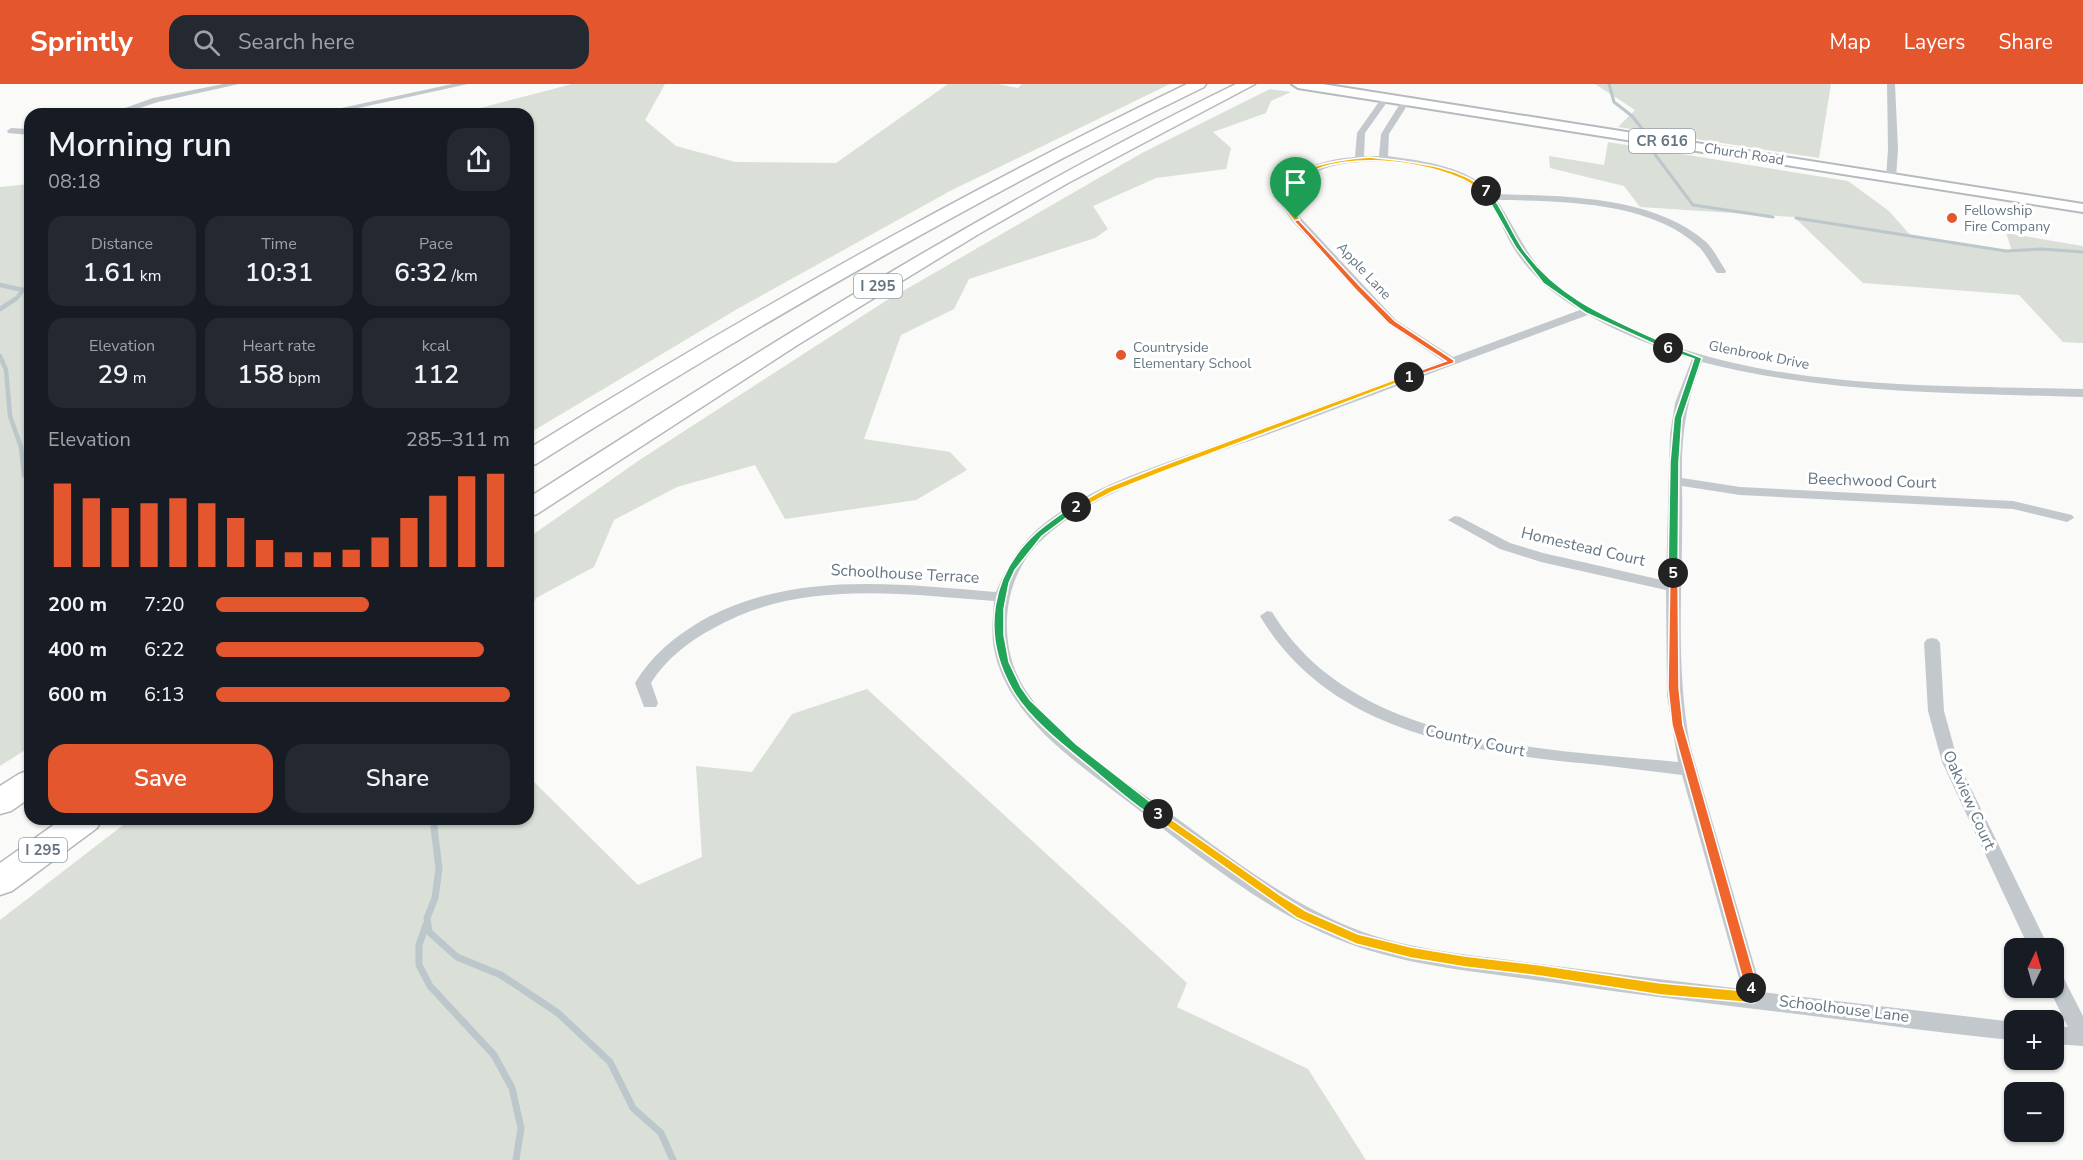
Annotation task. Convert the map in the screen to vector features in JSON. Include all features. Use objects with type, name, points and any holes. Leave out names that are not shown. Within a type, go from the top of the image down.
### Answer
[{"type":"highway","name":"I 295","points":[[534,455],[761,317],[890,243],[1038,163],[1200,84]]},
{"type":"highway","name":"I 295","points":[[534,505],[754,363],[937,251],[1105,157],[1245,85]]},
{"type":"highway","points":[[0,802],[24,786]]},
{"type":"highway","name":"I 295","points":[[0,881],[78,825]]},
{"type":"main road","name":"Church Road","points":[[1298,84],[2083,208]]},
{"type":"street","points":[[132,108],[169,97],[235,84]]},
{"type":"street","points":[[359,108],[464,84]]},
{"type":"street","points":[[1891,84],[1893,149],[1891,178]]},
{"type":"street","points":[[1359,159],[1361,134],[1386,98]]},
{"type":"street","points":[[1383,159],[1385,134],[1406,101]]},
{"type":"street","points":[[11,131],[24,132]]},
{"type":"street","name":"Glenbrook Drive","points":[[1359,159],[1383,159],[1415,164],[1452,173],[1472,182],[1492,197],[1531,265],[1555,289],[1589,311],[1638,335],[1698,358],[1743,370],[1827,383],[2083,393]]},
{"type":"street","name":"Apple Lane","points":[[1359,159],[1320,166],[1292,180],[1284,190],[1288,207],[1296,219],[1374,306],[1392,322],[1451,361]]},
{"type":"street","points":[[1492,197],[1602,204],[1658,219],[1689,233],[1703,245],[1721,272]]},
{"type":"street","name":"Schoolhouse Lane","points":[[1589,311],[1159,470],[1094,498],[1064,514],[1028,546],[1011,569],[1001,597],[999,622],[1004,662],[1017,688],[1027,703],[1072,747],[1218,859],[1302,914],[1356,938],[1411,952],[1641,986],[2004,1030]]},
{"type":"street","points":[[1698,358],[1678,418],[1672,587],[1674,706],[1689,769],[1754,998]]},
{"type":"street","name":"Beechwood Court","points":[[1674,481],[1740,491],[2013,505],[2067,518]]},
{"type":"street","name":"Homestead Court","points":[[1455,520],[1490,540],[1532,554],[1672,587]]},
{"type":"street","name":"Schoolhouse Terrace","points":[[650,703],[643,683],[653,666],[675,645],[700,627],[744,605],[801,591],[836,588],[889,589],[1001,597]]},
{"type":"street","name":"Country Court","points":[[1267,616],[1297,659],[1326,682],[1382,714],[1426,732],[1474,744],[1523,752],[1689,769]]},
{"type":"street","name":"Oakview Court","points":[[1932,643],[1936,711],[1950,762],[2034,938]]},
{"type":"street","points":[[2064,998],[2083,1037]]},
{"type":"street","points":[[2064,1036],[2083,1037]]},
{"type":"shaded area","points":[[572,84],[665,84],[645,120],[676,146],[735,162],[836,163],[948,84],[998,84],[1018,88],[1022,84],[1170,84],[950,191],[739,308],[534,430],[534,108],[480,108]]},
{"type":"shaded area","points":[[1595,84],[1831,84],[1819,158],[1618,127],[1635,110]]},
{"type":"shaded area","points":[[1270,89],[1291,92],[1271,101],[1266,113],[1213,132],[1231,148],[1226,169],[1156,178],[1093,206],[1108,229],[1095,238],[969,279],[954,309],[901,335],[864,439],[950,452],[967,470],[916,500],[785,519],[755,465],[677,487],[614,520],[594,567],[536,598],[534,602],[534,534],[641,459],[884,302],[1142,153]]},
{"type":"shaded area","points":[[1608,142],[1848,181],[1889,211],[1911,236],[2012,251],[2006,233],[2083,246],[2083,343],[2063,342],[2019,295],[1863,283],[1794,217],[1640,207],[1624,186],[1550,168],[1549,156],[1604,165]]},
{"type":"shaded area","points":[[24,185],[24,751],[0,766],[0,187]]},
{"type":"shaded area","points":[[867,689],[1187,983],[1177,1007],[1308,1069],[1366,1160],[0,1160],[0,920],[123,825],[534,825],[534,782],[638,885],[702,857],[696,766],[752,772],[792,714]]},
{"type":"waterway","points":[[1609,84],[1614,102],[1632,116],[1647,135]]},
{"type":"waterway","points":[[1651,149],[1693,205],[1773,217]]},
{"type":"waterway","points":[[1796,218],[2006,251],[2042,249],[2083,252]]},
{"type":"waterway","points":[[0,285],[23,290],[17,298],[0,309]]},
{"type":"waterway","points":[[0,356],[6,370],[10,416],[21,447],[24,475]]},
{"type":"waterway","points":[[434,825],[439,869],[435,898],[427,918],[429,932],[457,957],[501,975],[558,1013],[610,1062],[633,1108],[661,1133],[673,1160]]},
{"type":"waterway","points":[[426,925],[419,945],[419,965],[430,986],[494,1055],[512,1088],[521,1128],[516,1160]]},
{"type":"place","name":"Fellowship Fire Company","points":[[1952,218]]},
{"type":"place","name":"Countryside Elementary School","points":[[1121,355]]},
{"type":"route","points":[[1369,158],[1393,160],[1452,173],[1472,182],[1492,197],[1525,256],[1545,281],[1555,289],[1578,305],[1623,328],[1698,358],[1680,408],[1674,462],[1675,542],[1672,602],[1674,706],[1682,745],[1729,903],[1754,998],[1661,989],[1589,980],[1540,970],[1465,962],[1384,946],[1328,927],[1276,898],[1226,864],[1112,779],[1072,747],[1027,703],[1009,675],[999,635],[999,609],[1005,583],[1011,569],[1028,546],[1064,514],[1109,490],[1159,470],[1451,361],[1392,322],[1374,306],[1296,219],[1288,207],[1284,190],[1292,180],[1320,166],[1369,158]]}]
